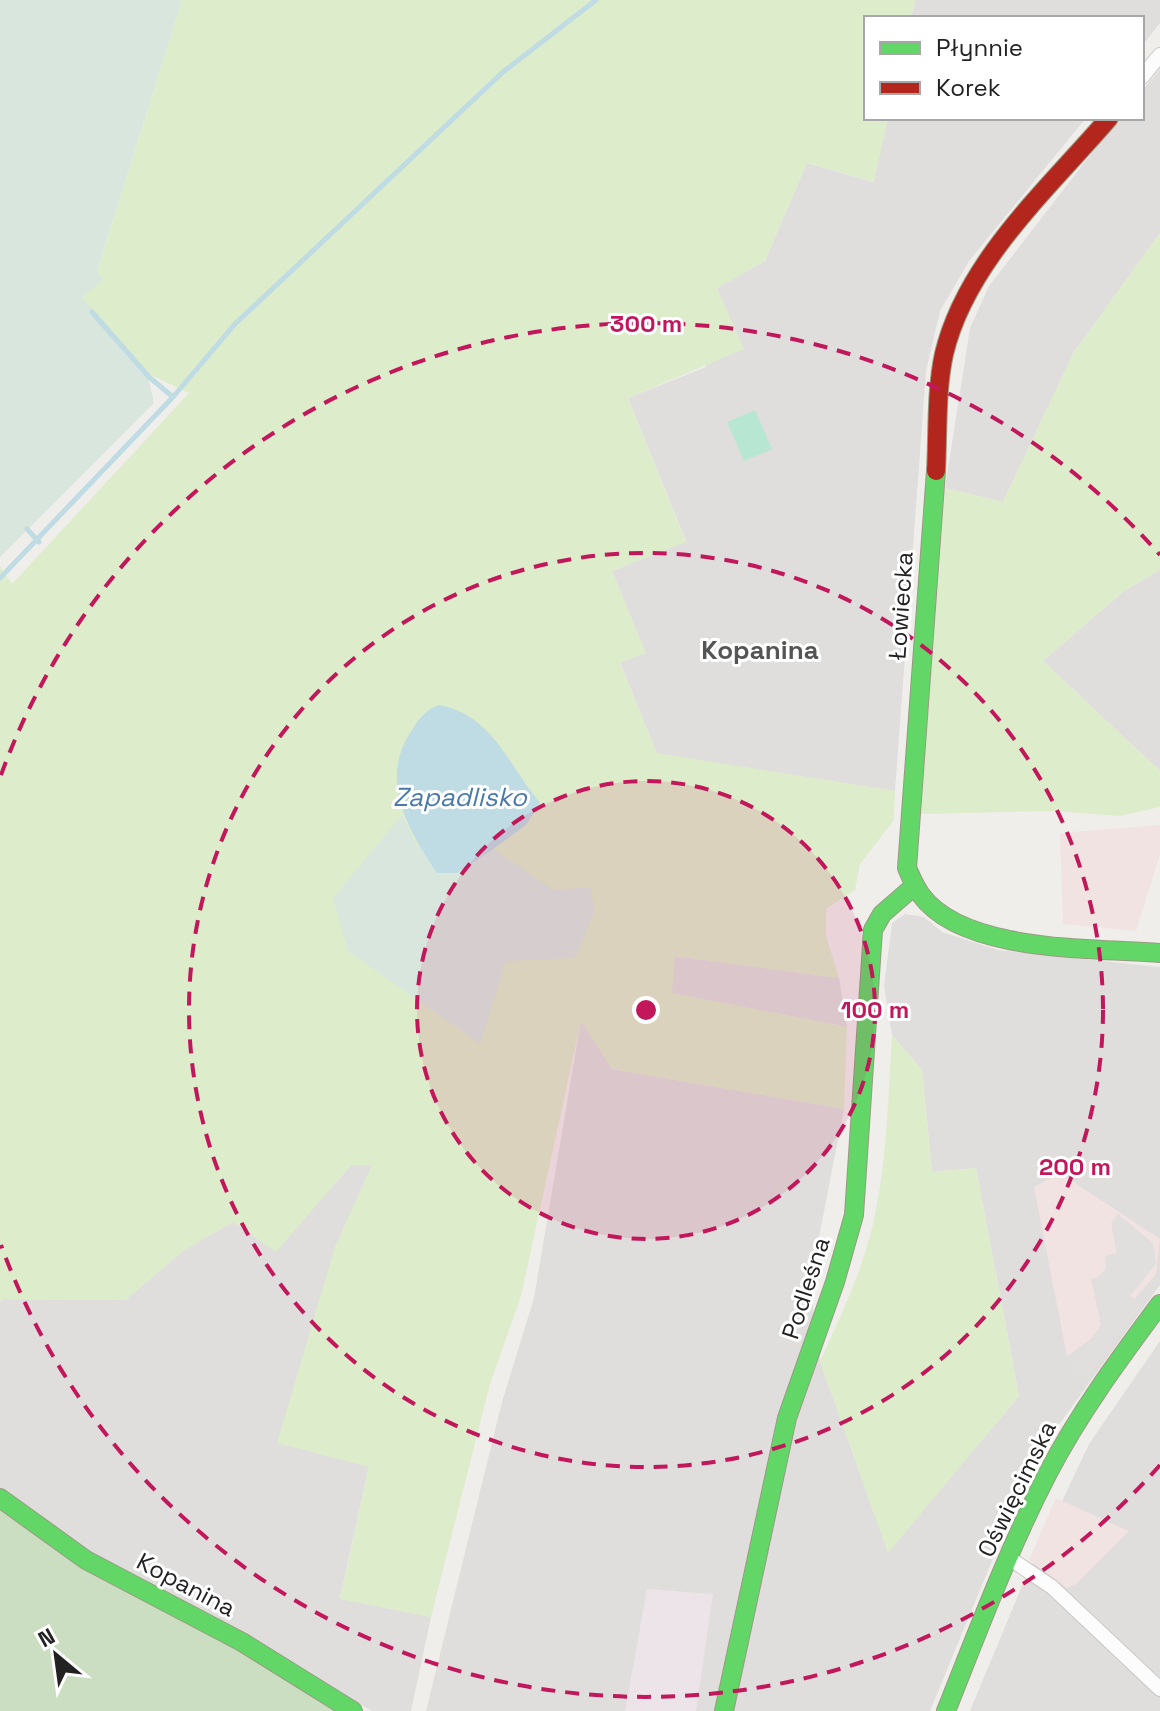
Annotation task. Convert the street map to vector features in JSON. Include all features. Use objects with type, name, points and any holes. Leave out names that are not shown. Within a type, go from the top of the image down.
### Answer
[{"type":"street","points":[[1144,75],[1160,55]]},
{"type":"street","name":"Łowiecka","points":[[912,888],[907,868],[944,355],[953,321],[983,269],[1107,120]]},
{"type":"street","points":[[912,888],[924,902],[957,921],[1002,939],[1160,953]]},
{"type":"street","name":"Podleśna","points":[[724,1711],[783,1431],[835,1282],[854,1215],[861,1151],[871,940],[882,914],[912,888]]},
{"type":"street","name":"Oświęcimska","points":[[946,1711],[1009,1558],[1074,1428],[1160,1304]]},
{"type":"street","name":"Kopanina","points":[[0,1498],[86,1560],[242,1642],[353,1711]]},
{"type":"street","points":[[1009,1558],[1052,1587],[1160,1689]]},
{"type":"shaded area","points":[[0,0],[182,0],[97,271],[103,279],[82,298],[146,369],[154,403],[0,557]]},
{"type":"shaded area","points":[[915,0],[1160,0],[1160,23],[1144,43],[1144,16],[911,16]]},
{"type":"shaded area","points":[[1160,69],[1160,233],[1074,352],[1003,502],[945,488],[970,328],[989,286],[1117,120],[1144,120],[1144,89]]},
{"type":"shaded area","points":[[888,120],[1084,120],[969,261],[940,311],[926,371],[895,791],[657,754],[620,662],[645,653],[612,571],[686,541],[628,398],[706,367],[717,288],[765,261],[807,163],[873,182]]},
{"type":"shaded area","points":[[1160,570],[1160,771],[1043,661],[1124,591]]},
{"type":"shaded area","points":[[402,815],[416,843],[457,873],[493,849],[553,890],[591,887],[594,913],[575,958],[506,961],[480,1044],[348,951],[333,898]]},
{"type":"shaded area","points":[[1160,825],[1160,854],[1136,931],[1063,924],[1060,833]]},
{"type":"shaded area","points":[[905,914],[924,917],[942,932],[998,950],[1160,967],[1160,1285],[1058,1426],[1006,1527],[930,1711],[426,1711],[502,1402],[534,1298],[581,1020],[612,1069],[844,1109],[810,1283],[820,1361],[888,1552],[1019,1396],[976,1168],[932,1172],[922,1070],[892,1035],[884,986],[892,923]]},
{"type":"shaded area","points":[[675,956],[839,978],[847,1027],[671,993]]},
{"type":"shaded area","points":[[373,1164],[335,1247],[369,1466],[340,1598],[431,1617],[411,1711],[372,1711],[88,1553],[0,1489],[0,1302],[4,1299],[125,1300],[184,1250],[233,1222],[276,1251],[351,1165]]},
{"type":"shaded area","points":[[1060,1173],[1160,1239],[1156,1274],[1115,1322],[1067,1356],[1034,1187]]},
{"type":"shaded area","points":[[1118,1214],[1153,1243],[1156,1264],[1130,1296],[1142,1305],[1083,1383],[1068,1371],[1101,1325],[1091,1279],[1099,1277],[1106,1268],[1105,1256],[1117,1253],[1111,1223]]},
{"type":"shaded area","points":[[1160,1341],[1160,1711],[970,1711],[1022,1586],[1089,1444]]},
{"type":"shaded area","points":[[1056,1498],[1129,1531],[1077,1583],[1067,1588],[1029,1560]]},
{"type":"shaded area","points":[[647,1589],[713,1594],[696,1711],[625,1711]]},
{"type":"green space","points":[[182,0],[915,0],[911,16],[864,16],[864,120],[888,120],[874,182],[807,163],[765,261],[717,288],[744,349],[628,398],[686,542],[612,571],[646,653],[620,663],[657,753],[895,791],[894,820],[860,864],[855,890],[826,909],[826,936],[839,978],[675,956],[672,993],[847,1027],[844,1109],[612,1069],[581,1021],[521,1296],[490,1384],[431,1617],[340,1599],[369,1467],[277,1443],[335,1247],[372,1165],[351,1165],[276,1252],[233,1222],[184,1250],[126,1300],[4,1299],[0,1302],[0,566],[12,584],[189,393],[151,375],[81,298],[103,279],[97,272]]},
{"type":"green space","points":[[1160,233],[1160,570],[1124,591],[1043,661],[1160,771],[1160,807],[1120,816],[1055,811],[921,814],[945,488],[1003,502],[1074,352]]},
{"type":"green space","points":[[755,410],[772,449],[744,461],[727,422]]},
{"type":"green space","points":[[892,1035],[922,1070],[932,1172],[976,1168],[1019,1396],[888,1553],[820,1361],[857,1276],[873,1224],[884,1154]]},
{"type":"green space","points":[[0,1508],[232,1643],[340,1711],[0,1711]]},
{"type":"water","name":"Zapadlisko","points":[[439,705],[458,711],[486,730],[540,803],[526,825],[457,873],[437,873],[407,822],[397,785],[397,767],[402,748],[420,718]]},
{"type":"waterway","points":[[0,578],[173,397],[235,324],[503,72],[596,0]]},
{"type":"waterway","points":[[92,312],[149,377],[173,397]]},
{"type":"waterway","points":[[27,529],[39,542]]},
{"type":"traffic: fast","points":[[936,471],[907,868],[921,895],[941,914],[967,928],[1032,944],[1160,953]]},
{"type":"traffic: fast","points":[[724,1711],[787,1418],[835,1282],[854,1215],[873,930],[882,914],[912,888]]},
{"type":"traffic: fast","points":[[946,1711],[1007,1561],[1048,1473],[1087,1407],[1160,1304]]},
{"type":"traffic: fast","points":[[0,1498],[86,1560],[242,1642],[353,1711]]},
{"type":"traffic: jam","points":[[936,471],[941,368],[955,320],[971,288],[1012,227],[1107,120]]},
{"type":"district","name":"Kopanina","points":[[760,650]]}]
